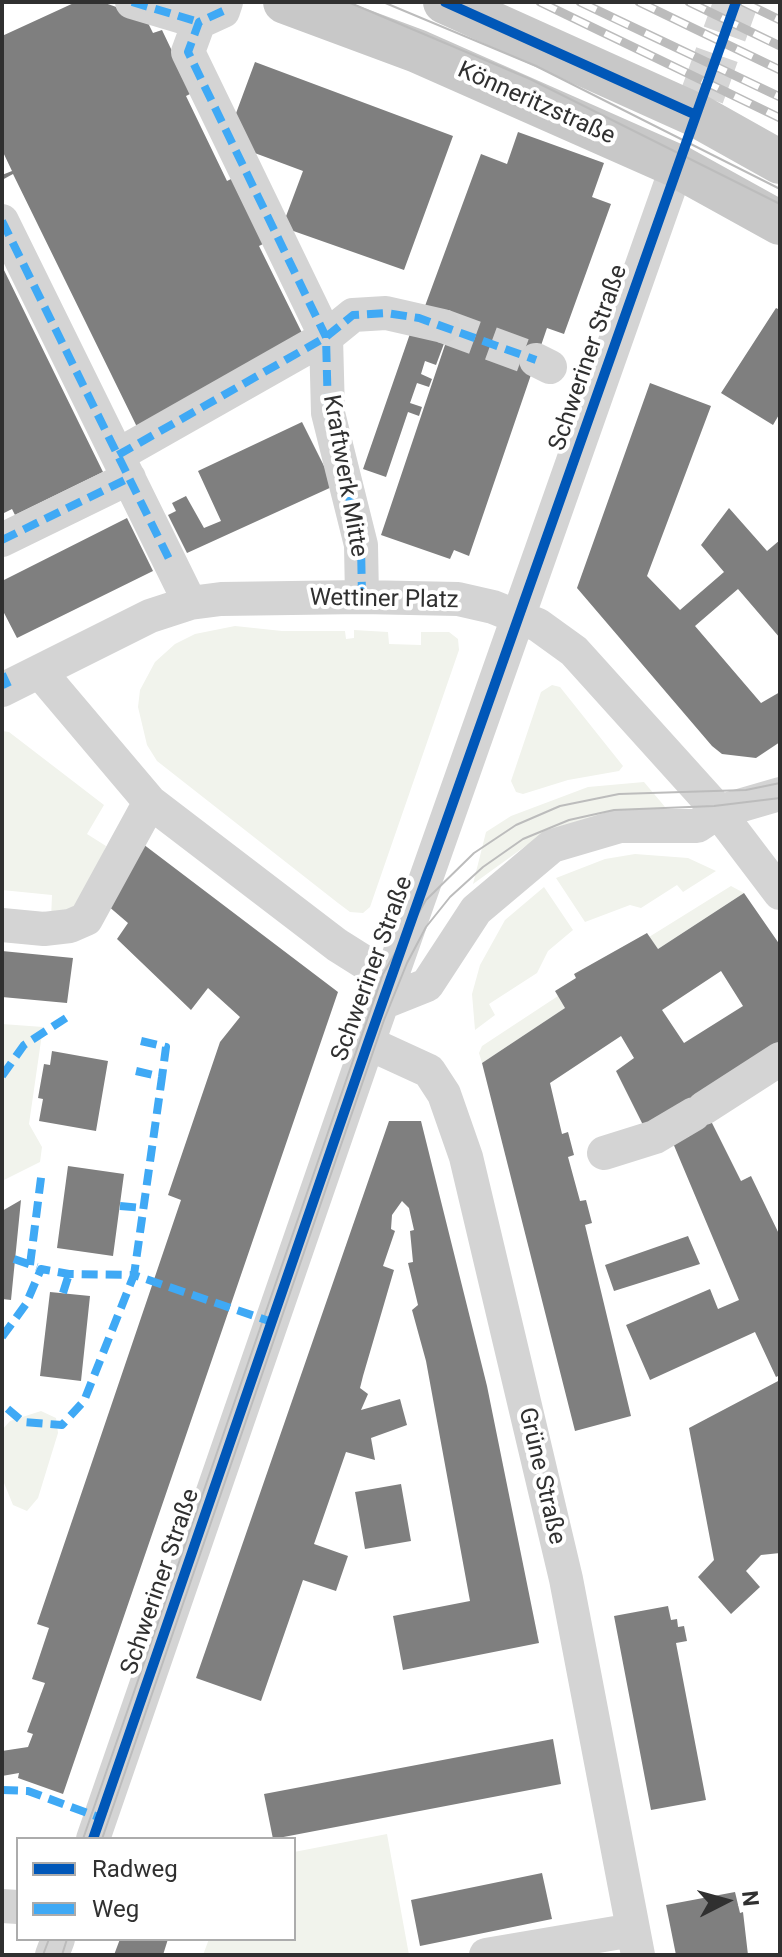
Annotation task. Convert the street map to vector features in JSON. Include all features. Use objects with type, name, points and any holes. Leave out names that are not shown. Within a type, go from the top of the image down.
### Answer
[{"type":"main road","name":"Könneritzstraße","points":[[285,2],[417,51],[677,166],[780,223]]},
{"type":"main road","points":[[445,2],[699,106],[780,162]]},
{"type":"main road","name":"Schweriner Straße","points":[[677,166],[699,106]]},
{"type":"street","points":[[132,2],[209,22],[326,337]]},
{"type":"street","name":"Schweriner Straße","points":[[94,1837],[386,991],[521,617],[677,166]]},
{"type":"street","points":[[2,221],[190,603]]},
{"type":"street","points":[[2,540],[124,467],[326,337],[353,315],[386,313],[443,326]]},
{"type":"street","name":"Kraftwerk Mitte","points":[[326,337],[328,413],[361,545],[362,597]]},
{"type":"street","name":"Wettiner Platz","points":[[4,683],[40,672],[150,616],[190,603],[221,599],[458,599],[521,617],[557,636],[574,651],[718,812],[780,893]]},
{"type":"street","points":[[40,672],[150,802],[337,945],[386,991],[427,985],[476,910],[552,846],[620,826],[697,826],[718,812],[780,794]]},
{"type":"street","points":[[2,925],[44,929],[70,926],[86,919],[150,802]]},
{"type":"street","name":"Grüne Straße","points":[[368,1043],[429,1071],[444,1094],[466,1157],[566,1579],[636,1942]]},
{"type":"street","points":[[604,1153],[655,1137],[780,1059]]},
{"type":"street","points":[[486,1955],[636,1942]]},
{"type":"shaded area","points":[[235,626],[282,631],[345,631],[346,639],[354,638],[354,630],[388,632],[389,644],[421,645],[421,632],[449,632],[458,639],[459,650],[370,907],[363,913],[350,912],[338,903],[157,761],[147,745],[138,707],[140,690],[155,662],[175,644],[195,634]]},
{"type":"shaded area","points":[[552,685],[560,687],[623,766],[619,771],[568,780],[523,794],[516,792],[511,781],[541,692]]},
{"type":"shaded area","points":[[2,731],[9,732],[104,805],[87,834],[106,846],[86,901],[51,919],[52,895],[2,890]]},
{"type":"shaded area","points":[[644,782],[671,814],[527,845],[473,884],[486,832],[511,816],[588,787]]},
{"type":"shaded area","points":[[635,854],[688,858],[716,871],[683,892],[677,885],[641,908],[630,905],[585,922],[556,878],[605,859]]},
{"type":"shaded area","points":[[731,886],[744,893],[658,949],[649,937]]},
{"type":"shaded area","points":[[544,887],[573,930],[548,951],[537,973],[489,1004],[495,1015],[475,1030],[472,994],[480,965],[505,920]]},
{"type":"shaded area","points":[[558,996],[565,1008],[482,1063],[479,1053],[482,1046]]},
{"type":"shaded area","points":[[2,1024],[43,1027],[29,1124],[42,1147],[40,1162],[2,1181]]},
{"type":"shaded area","points":[[41,1411],[56,1418],[58,1433],[38,1498],[27,1511],[13,1505],[2,1478],[2,1430],[10,1421]]},
{"type":"shaded area","points":[[387,1834],[409,1955],[203,1955],[208,1941],[296,1941],[296,1852]]},
{"type":"building","points":[[76,2],[102,2],[145,17],[153,33],[162,30],[192,93],[186,96],[227,181],[235,177],[267,242],[259,246],[304,337],[137,427],[13,174],[2,180],[2,175],[12,171],[2,150],[2,36]]},
{"type":"building","points":[[255,62],[453,136],[404,270],[282,227],[303,171],[252,152],[235,116]]},
{"type":"building","points":[[518,132],[604,163],[592,197],[611,204],[564,334],[547,328],[469,556],[454,550],[450,559],[381,535],[447,339],[425,306],[481,154],[507,164]]},
{"type":"building","points":[[2,266],[103,472],[15,515],[12,509],[2,514]]},
{"type":"building","points":[[776,308],[780,310],[780,413],[773,425],[721,393]]},
{"type":"building","points":[[412,328],[445,341],[436,365],[425,361],[421,374],[432,379],[429,387],[417,383],[410,403],[422,407],[419,416],[408,412],[386,477],[363,469]]},
{"type":"building","points":[[650,383],[711,406],[647,576],[680,610],[724,572],[701,545],[729,508],[767,551],[780,540],[780,638],[738,589],[695,626],[761,703],[780,692],[780,742],[756,758],[722,754],[712,746],[577,588]]},
{"type":"building","points":[[302,422],[334,486],[187,553],[168,515],[176,511],[172,503],[186,496],[204,528],[221,521],[198,471]]},
{"type":"building","points":[[127,518],[153,571],[17,638],[2,609],[2,581]]},
{"type":"building","points":[[139,841],[338,992],[63,1794],[18,1778],[19,1773],[2,1776],[2,1751],[28,1747],[33,1734],[27,1732],[45,1683],[32,1679],[49,1628],[37,1624],[181,1200],[168,1195],[220,1042],[240,1017],[208,988],[191,1010],[117,939],[128,923],[107,905]]},
{"type":"building","points":[[744,893],[780,945],[780,1044],[709,1117],[741,1181],[751,1176],[780,1236],[780,1375],[776,1377],[755,1332],[650,1380],[626,1325],[710,1289],[718,1309],[739,1300],[670,1136],[646,1131],[616,1071],[634,1058],[621,1036],[550,1083],[562,1134],[568,1132],[574,1155],[568,1157],[580,1201],[586,1200],[592,1223],[585,1225],[631,1416],[575,1431],[482,1063],[565,1008],[555,991],[576,978],[574,974],[647,933],[658,949]],"holes":[[[721,971],[743,1006],[684,1043],[662,1010]]]},
{"type":"building","points":[[2,951],[73,958],[67,1003],[2,997]]},
{"type":"building","points":[[52,1051],[108,1061],[96,1131],[39,1121],[43,1099],[38,1098],[44,1064],[50,1065]]},
{"type":"building","points":[[389,1121],[421,1121],[487,1386],[539,1643],[403,1670],[393,1616],[470,1601],[426,1361],[412,1310],[418,1305],[408,1263],[413,1262],[410,1231],[414,1230],[409,1208],[402,1201],[392,1215],[391,1229],[395,1231],[383,1266],[394,1270],[360,1388],[368,1394],[361,1410],[400,1399],[407,1425],[371,1438],[375,1460],[346,1452],[314,1544],[348,1556],[336,1591],[303,1580],[261,1701],[196,1678]]},
{"type":"building","points":[[68,1166],[124,1174],[113,1256],[57,1248]]},
{"type":"building","points":[[21,1200],[11,1300],[2,1299],[2,1211]]},
{"type":"building","points":[[688,1236],[700,1264],[614,1291],[605,1265]]},
{"type":"building","points":[[50,1292],[90,1296],[81,1381],[40,1376]]},
{"type":"building","points":[[780,1380],[780,1553],[761,1555],[746,1571],[760,1587],[731,1614],[698,1577],[714,1560],[689,1428]]},
{"type":"building","points":[[401,1484],[411,1541],[365,1549],[355,1492]]},
{"type":"building","points":[[668,1606],[671,1620],[677,1619],[678,1627],[684,1626],[687,1641],[676,1643],[706,1800],[651,1810],[614,1616]]},
{"type":"building","points":[[553,1739],[561,1784],[283,1837],[273,1837],[264,1794]]},
{"type":"building","points":[[542,1873],[552,1919],[420,1946],[411,1900]]},
{"type":"building","points":[[735,1892],[740,1913],[743,1912],[748,1955],[676,1955],[666,1905]]},
{"type":"building","points":[[119,1941],[167,1941],[163,1955],[114,1955]]},
{"type":"tunnel","points":[[702,96],[736,2]]},
{"type":"tunnel","points":[[443,326],[536,360]]},
{"type":"tram line","points":[[348,2],[530,79],[780,204]]},
{"type":"tram line","points":[[383,2],[536,66],[780,189]]},
{"type":"tram line","points":[[84,1837],[383,974],[426,900],[474,853],[516,825],[560,806],[619,794],[746,790],[780,783]]},
{"type":"tram line","points":[[103,1837],[384,1020],[407,963],[426,927],[450,897],[483,867],[523,839],[569,820],[614,810],[714,806],[780,798]]},
{"type":"tram line","points":[[43,1955],[48,1941]]},
{"type":"tram line","points":[[62,1955],[66,1941]]},
{"type":"railway","points":[[540,2],[780,118]]},
{"type":"railway","points":[[580,2],[780,97]]},
{"type":"railway","points":[[639,2],[780,70]]},
{"type":"railway","points":[[689,2],[780,46]]},
{"type":"railway","points":[[743,2],[780,20]]},
{"type":"marked path","points":[[132,2],[199,22]]},
{"type":"marked path","points":[[223,11],[199,22],[188,52],[326,337],[328,413],[361,545],[362,597]]},
{"type":"marked path","points":[[2,221],[172,565]]},
{"type":"marked path","points":[[118,455],[326,337],[353,315],[386,313],[419,318],[536,360]]},
{"type":"marked path","points":[[2,540],[129,478]]},
{"type":"marked path","points":[[2,674],[8,687]]},
{"type":"marked path","points":[[2,1076],[24,1045],[66,1018]]},
{"type":"marked path","points":[[141,1041],[166,1047],[162,1077]]},
{"type":"marked path","points":[[136,1071],[162,1077],[134,1275],[272,1322]]},
{"type":"marked path","points":[[30,1265],[42,1170]]},
{"type":"marked path","points":[[120,1206],[143,1208]]},
{"type":"marked path","points":[[14,1259],[37,1267]]},
{"type":"marked path","points":[[2,1337],[26,1304],[41,1269],[69,1274],[134,1275],[84,1401],[62,1425],[23,1422],[2,1404]]},
{"type":"marked path","points":[[63,1293],[69,1274]]},
{"type":"marked path","points":[[2,1790],[28,1791],[101,1818]]},
{"type":"cycle path","points":[[445,2],[696,115]]},
{"type":"cycle path","points":[[94,1837],[368,1043],[736,2]]}]
